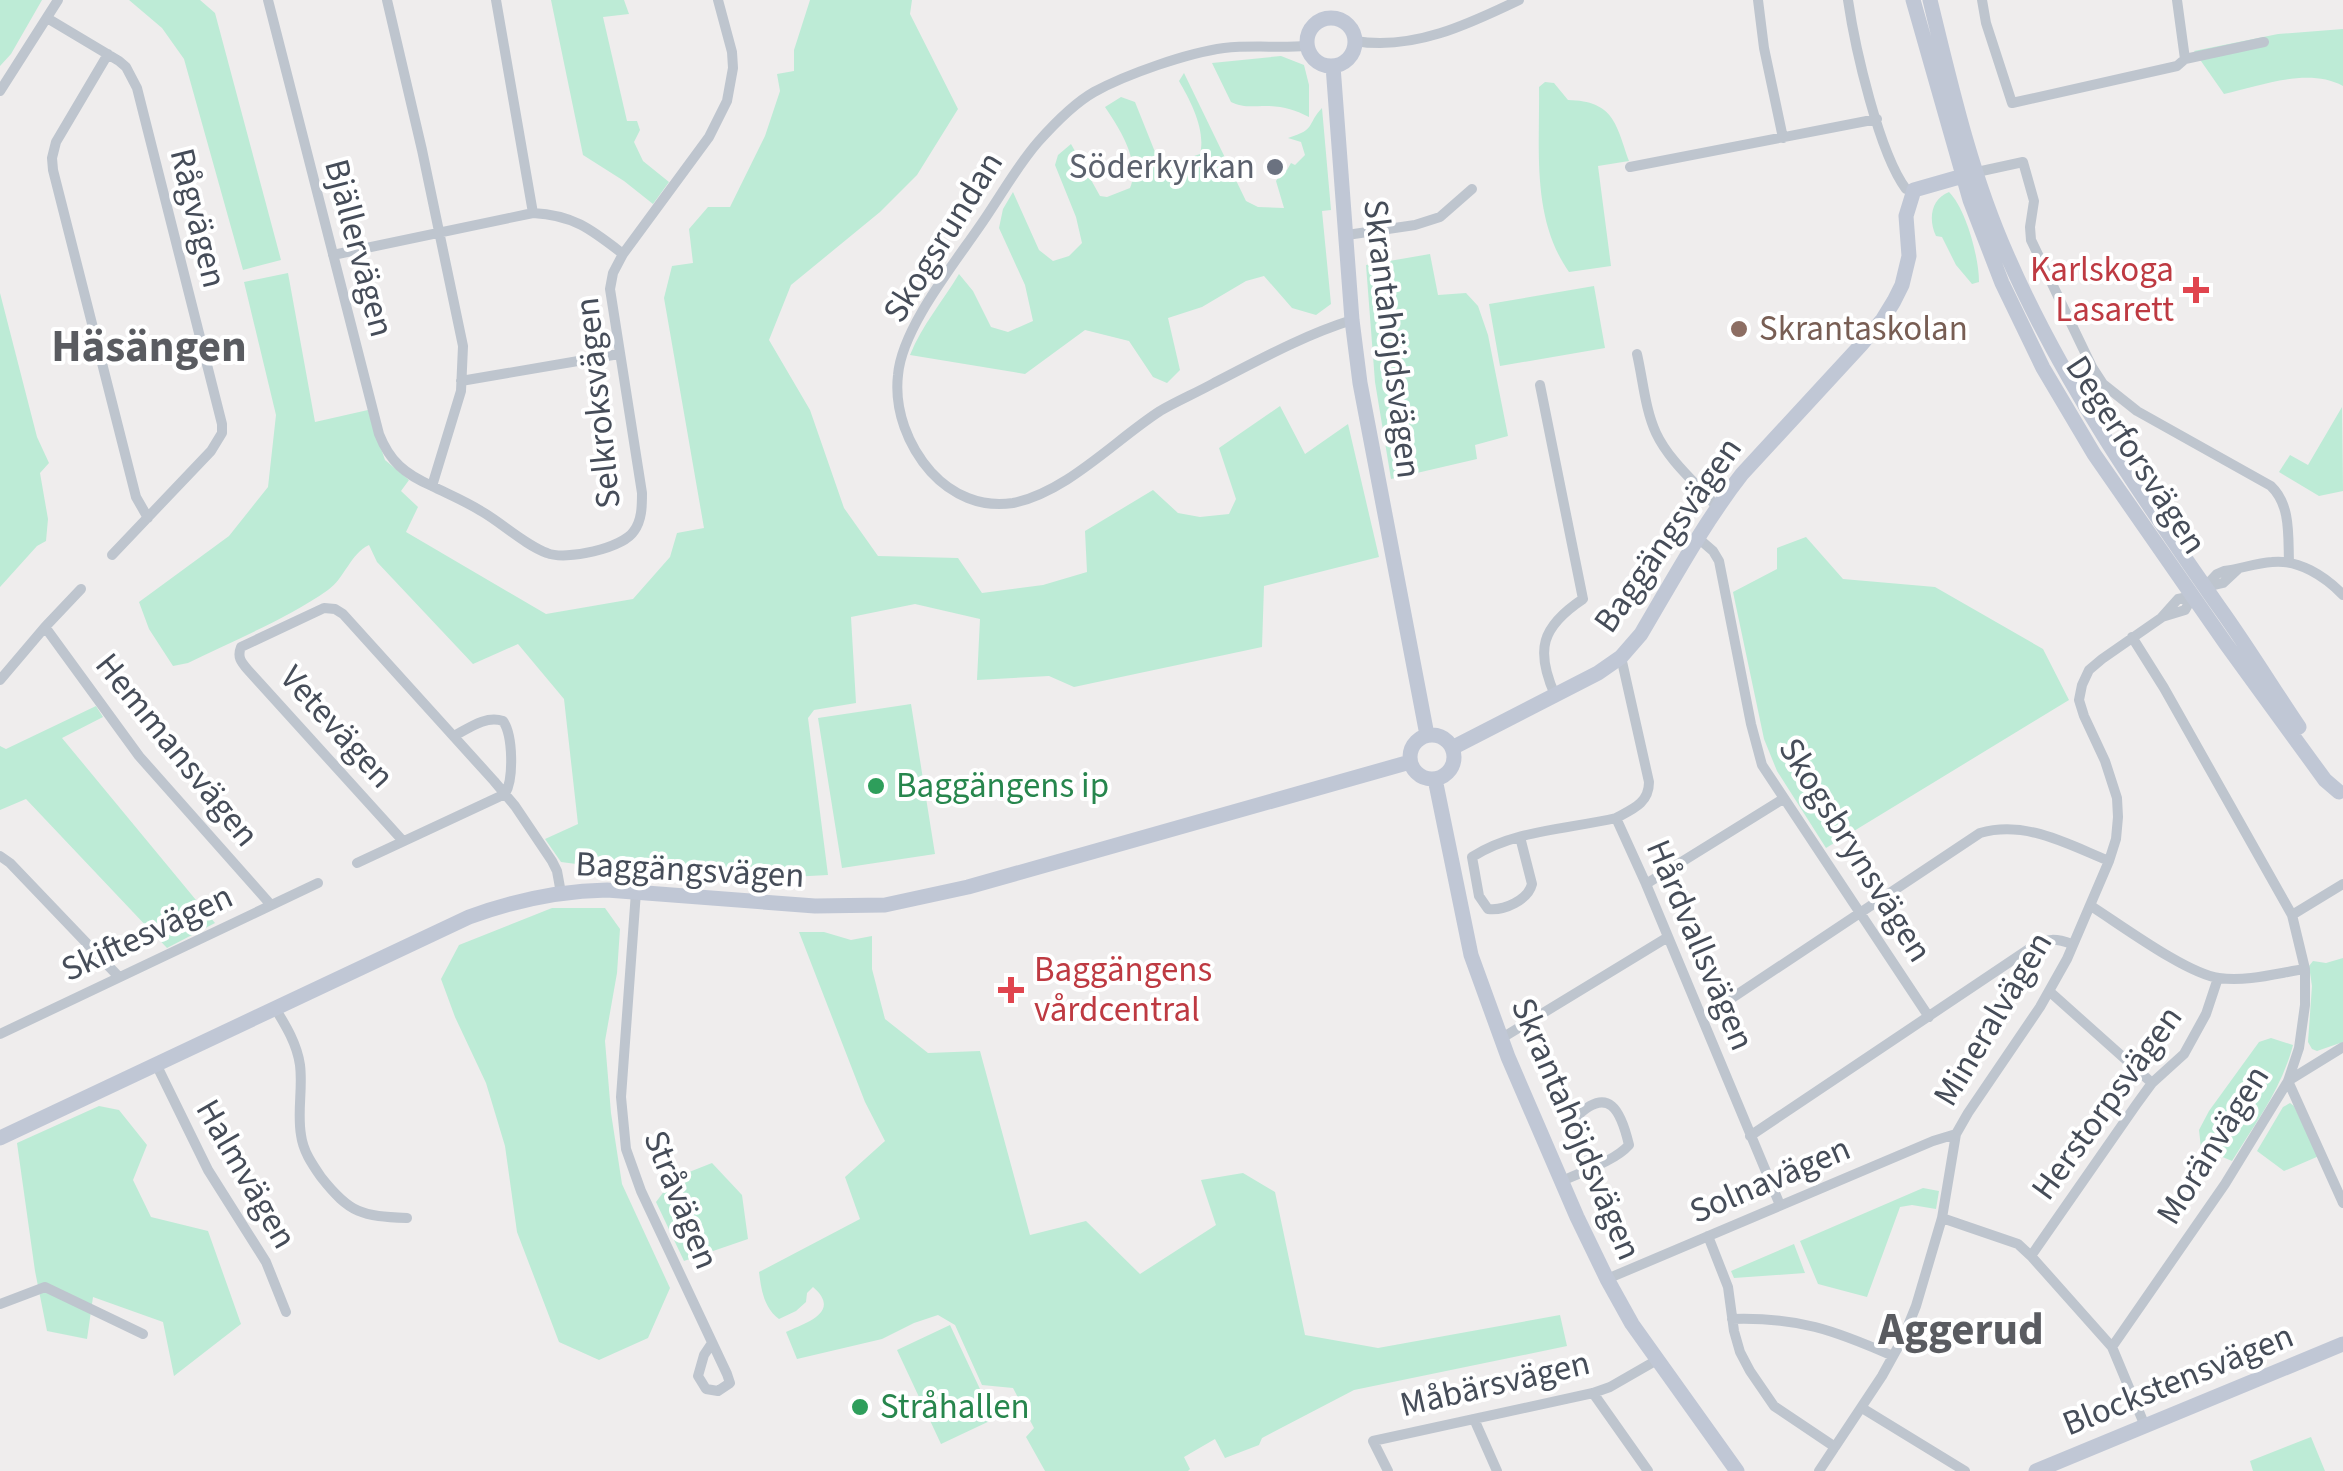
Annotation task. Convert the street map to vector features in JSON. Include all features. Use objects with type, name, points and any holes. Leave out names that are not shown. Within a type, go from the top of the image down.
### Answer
[{"type":"street","points":[[0,91],[58,0]]},
{"type":"street","name":"Bjällervägen","points":[[268,0],[384,447],[402,470],[432,486]]},
{"type":"street","points":[[387,0],[462,334],[462,381],[432,486]]},
{"type":"street","points":[[496,0],[533,214]]},
{"type":"street","name":"Selkroksvägen","points":[[432,486],[481,510],[549,554],[570,556],[620,542],[629,537],[640,520],[642,493],[610,288],[623,254],[709,137],[728,100],[734,68],[718,0]]},
{"type":"street","points":[[1327,0],[1330,18]]},
{"type":"street","points":[[1355,41],[1432,36],[1519,0]]},
{"type":"street","points":[[1758,0],[1783,138]]},
{"type":"street","points":[[1848,0],[1877,120],[1894,173],[1906,189],[2023,162],[2034,201],[2031,240],[2092,367],[2109,390],[2137,411],[2271,486],[2284,503],[2289,562],[2320,574],[2343,594]]},
{"type":"street","name":"Degerforsvägen","points":[[1913,0],[1970,174],[1994,266],[2043,368],[2094,454],[2199,592],[2331,776],[2341,796]]},
{"type":"street","name":"Degerforsvägen","points":[[1930,0],[1959,112],[1970,174]]},
{"type":"street","points":[[1982,0],[2013,102],[2264,42]]},
{"type":"street","points":[[2177,0],[2185,58]]},
{"type":"street","name":"Rågvägen","points":[[47,18],[126,67],[137,88],[222,424],[222,433],[211,451],[112,555]]},
{"type":"street","points":[[1330,18],[1345,23],[1355,41],[1349,58],[1332,66],[1316,61],[1307,46],[1312,27],[1330,18]]},
{"type":"street","name":"Skogsrundan","points":[[1307,46],[1220,48],[1193,55],[1104,87],[1066,113],[1035,144],[910,336],[897,376],[902,421],[925,465],[950,490],[980,502],[1014,502],[1060,482],[1162,410],[1297,342],[1352,320]]},
{"type":"street","points":[[108,54],[56,142],[53,170],[136,498],[148,518]]},
{"type":"street","name":"Skrantahöjdsvägen","points":[[1332,66],[1352,320],[1366,421],[1428,735]]},
{"type":"street","points":[[1630,166],[1877,120]]},
{"type":"street","points":[[1347,234],[1440,218],[1472,189]]},
{"type":"street","name":"Baggängsvägen","points":[[1452,748],[1590,678],[1621,657],[1641,634],[1717,507],[1742,474],[1861,344],[1894,301],[1909,256],[1906,216],[1914,190]]},
{"type":"street","points":[[333,255],[533,214],[564,216],[576,221],[623,254]]},
{"type":"street","points":[[462,381],[619,354]]},
{"type":"street","points":[[1637,354],[1656,434],[1717,507]]},
{"type":"street","points":[[1540,385],[1582,598],[1561,616],[1547,634],[1543,648],[1555,696]]},
{"type":"street","name":"Skogsbrynsvägen","points":[[1698,538],[1714,551],[1719,561],[1762,765],[1929,1017]]},
{"type":"street","name":"Mineralvägen","points":[[1819,1471],[1893,1356],[1925,1281],[1942,1218],[1956,1134],[2049,991],[2109,861],[2118,817],[2112,779],[2080,700],[2089,670],[2161,618],[2185,610],[2199,592],[2223,583],[2239,569],[2274,561],[2289,562]]},
{"type":"street","points":[[0,680],[81,589]]},
{"type":"street","name":"Vetevägen","points":[[403,841],[240,661],[241,646],[324,608],[335,609],[454,736]]},
{"type":"street","name":"Hemmansvägen","points":[[44,628],[139,756],[271,905]]},
{"type":"street","name":"Moränvägen","points":[[2112,1347],[2225,1184],[2288,1081],[2305,1004],[2304,969],[2292,915],[2132,637]]},
{"type":"street","name":"Hårdvallsvägen","points":[[1621,657],[1649,794],[1616,818],[1780,1206]]},
{"type":"street","points":[[357,863],[505,794],[511,777],[509,733],[504,721],[496,718],[454,736],[505,794],[552,861],[561,893]]},
{"type":"street","points":[[1428,735],[1441,736],[1452,748],[1451,768],[1443,776],[1421,776],[1413,769],[1413,745],[1428,735]]},
{"type":"street","name":"Baggängsvägen","points":[[0,1138],[470,917],[525,898],[607,890],[815,906],[886,905],[968,887],[1410,762]]},
{"type":"street","name":"Skrantahöjdsvägen","points":[[1436,778],[1472,955],[1562,1181],[1606,1280],[1632,1324],[1736,1471]]},
{"type":"street","points":[[1646,884],[1783,799]]},
{"type":"street","points":[[1520,838],[1532,884],[1530,891],[1497,910],[1488,909],[1479,896],[1472,857],[1520,838],[1616,818]]},
{"type":"street","points":[[1702,1018],[1969,839],[1996,828],[2024,829],[2109,861]]},
{"type":"street","points":[[0,856],[119,978]]},
{"type":"street","name":"Skiftesvägen","points":[[0,1034],[318,882]]},
{"type":"street","points":[[2292,915],[2343,884]]},
{"type":"street","name":"Stråvägen","points":[[636,892],[621,1096],[623,1132],[641,1191],[712,1344]]},
{"type":"street","points":[[2090,906],[2198,972],[2218,978],[2304,969]]},
{"type":"street","points":[[1502,1038],[1668,937]]},
{"type":"street","points":[[1750,1136],[2046,939],[2072,944]]},
{"type":"street","name":"Herstorpsvägen","points":[[2031,1256],[2152,1083],[2184,1054],[2206,1014],[2218,978]]},
{"type":"street","points":[[2049,991],[2152,1083]]},
{"type":"street","points":[[275,1008],[297,1051],[301,1138],[312,1165],[349,1207],[369,1215],[408,1218]]},
{"type":"street","points":[[2343,1048],[2288,1081],[2340,1185],[2343,1203]]},
{"type":"street","name":"Halmvägen","points":[[156,1064],[208,1170],[266,1262],[286,1312]]},
{"type":"street","points":[[1562,1181],[1593,1166],[1624,1151],[1629,1145],[1614,1106],[1608,1101],[1575,1118],[1593,1166]]},
{"type":"street","name":"Solnavägen","points":[[1606,1280],[1933,1140],[1956,1134]]},
{"type":"street","points":[[1942,1218],[2018,1244],[2031,1256],[2112,1347],[2145,1426]]},
{"type":"street","points":[[1708,1236],[1728,1287],[1740,1352],[1756,1381],[1774,1406],[1835,1448]]},
{"type":"street","points":[[0,1304],[45,1287],[143,1334]]},
{"type":"street","points":[[1732,1319],[1810,1325],[1840,1333],[1893,1356]]},
{"type":"street","name":"Blockstensvägen","points":[[2036,1471],[2343,1344]]},
{"type":"street","name":"Måbärsvägen","points":[[1388,1471],[1373,1441],[1592,1394],[1658,1360]]},
{"type":"street","points":[[1592,1394],[1648,1471]]},
{"type":"street","points":[[1862,1408],[1965,1471]]},
{"type":"street","points":[[1474,1419],[1498,1471]]},
{"type":"green space","points":[[0,0],[42,0],[0,66]]},
{"type":"green space","points":[[129,0],[200,0],[215,13],[281,260],[243,270],[184,59],[162,28]]},
{"type":"green space","points":[[551,0],[624,0],[629,14],[603,17],[627,121],[637,121],[640,130],[634,142],[643,161],[669,182],[653,204],[583,155]]},
{"type":"green space","points":[[810,0],[912,0],[910,14],[958,109],[917,175],[880,212],[791,285],[769,340],[810,410],[844,508],[878,556],[958,558],[982,593],[1043,585],[1087,572],[1085,531],[1153,490],[1178,513],[1200,517],[1229,514],[1236,499],[1219,448],[1280,406],[1305,454],[1348,424],[1379,557],[1264,586],[1262,647],[1074,687],[1049,676],[977,680],[980,619],[915,604],[851,617],[856,703],[814,710],[808,718],[828,875],[750,879],[645,873],[561,862],[545,839],[578,824],[564,699],[518,644],[473,664],[377,562],[369,545],[357,554],[334,585],[312,601],[188,663],[173,666],[149,629],[139,602],[229,536],[268,487],[276,415],[244,282],[288,273],[315,422],[368,410],[385,460],[409,480],[401,491],[418,507],[406,532],[546,614],[633,599],[670,557],[677,533],[704,528],[664,298],[672,266],[693,263],[689,229],[708,207],[730,207],[765,136],[780,91],[777,74],[794,71],[794,50]]},
{"type":"green space","points":[[2343,29],[2343,86],[2299,78],[2224,94],[2194,51],[2278,34]]},
{"type":"green space","points":[[1281,56],[1304,65],[1309,85],[1309,117],[1283,108],[1231,102],[1212,63]]},
{"type":"green space","points":[[1184,73],[1246,201],[1258,207],[1284,208],[1276,181],[1284,168],[1287,170],[1305,155],[1301,142],[1288,138],[1307,129],[1322,108],[1331,210],[1322,211],[1331,304],[1316,315],[1292,308],[1264,276],[1246,281],[1202,307],[1168,318],[1180,370],[1167,383],[1153,377],[1129,341],[1085,330],[1025,374],[910,355],[959,274],[973,291],[991,327],[1008,332],[1033,321],[1025,285],[999,228],[1003,209],[1013,192],[1039,250],[1053,261],[1069,256],[1082,243],[1055,165],[1058,155],[1071,144],[1100,196],[1130,188],[1131,157],[1105,107],[1121,97],[1135,102],[1155,152],[1168,165],[1200,154],[1199,126],[1179,81]]},
{"type":"green space","points":[[1545,82],[1554,83],[1568,100],[1583,101],[1604,110],[1616,126],[1629,161],[1598,166],[1611,266],[1569,272],[1548,229],[1539,159],[1539,87]]},
{"type":"green space","points":[[1949,192],[1970,234],[1979,282],[1972,284],[1934,230],[1935,205]]},
{"type":"green space","points":[[1430,254],[1438,295],[1466,293],[1478,306],[1488,335],[1508,436],[1475,445],[1477,459],[1391,479],[1375,382],[1366,265]]},
{"type":"green space","points":[[1594,286],[1605,348],[1500,366],[1489,304]]},
{"type":"green space","points":[[0,293],[37,437],[49,463],[40,473],[48,519],[46,541],[0,587]]},
{"type":"green space","points":[[2342,407],[2343,491],[2319,496],[2279,472],[2290,455],[2308,465]]},
{"type":"green space","points":[[1806,537],[1843,579],[1935,587],[2043,649],[2069,700],[1826,848],[1777,771],[1764,739],[1733,592],[1777,569],[1777,548]]},
{"type":"green space","name":"Baggängens ip","points":[[911,704],[935,854],[842,868],[818,718]]},
{"type":"green space","points":[[96,706],[103,717],[62,738],[215,923],[167,948],[26,799],[0,810],[0,746],[6,749]]},
{"type":"green space","points":[[552,908],[605,908],[620,929],[605,1041],[611,1113],[622,1184],[670,1288],[648,1338],[599,1360],[559,1342],[517,1232],[505,1146],[486,1083],[441,979],[459,945]]},
{"type":"green space","points":[[799,932],[824,932],[851,940],[872,936],[872,969],[885,1019],[928,1053],[980,1051],[1030,1235],[1086,1221],[1140,1274],[1216,1225],[1201,1180],[1243,1173],[1275,1192],[1305,1335],[1378,1348],[1560,1315],[1567,1346],[1354,1390],[1262,1438],[1259,1445],[1225,1458],[1215,1439],[1184,1457],[1188,1471],[1045,1471],[1026,1437],[1034,1428],[1013,1388],[982,1385],[955,1325],[938,1315],[882,1339],[797,1359],[786,1332],[818,1316],[824,1303],[821,1296],[813,1287],[806,1302],[779,1319],[767,1304],[759,1272],[860,1219],[845,1177],[885,1141],[865,1102]]},
{"type":"green space","points":[[2343,958],[2343,1042],[2317,1051],[2308,1042],[2312,986],[2309,966],[2313,961],[2326,963]]},
{"type":"green space","points":[[2271,1038],[2293,1045],[2275,1091],[2250,1133],[2232,1161],[2201,1148],[2199,1130],[2209,1111],[2259,1042]]},
{"type":"green space","points":[[2290,1103],[2319,1156],[2284,1171],[2257,1151],[2283,1107]]},
{"type":"green space","points":[[99,1106],[119,1110],[147,1145],[133,1180],[151,1217],[208,1231],[241,1324],[174,1376],[163,1322],[93,1297],[87,1339],[47,1331],[17,1143]]},
{"type":"green space","points":[[712,1163],[742,1195],[748,1239],[684,1261],[656,1202],[674,1178]]},
{"type":"green space","points":[[1923,1188],[1939,1191],[1936,1209],[1900,1207],[1867,1297],[1818,1284],[1800,1241]]},
{"type":"green space","points":[[1794,1244],[1805,1273],[1734,1278],[1731,1271]]},
{"type":"green space","points":[[950,1325],[994,1419],[941,1444],[897,1350]]},
{"type":"green space","points":[[2311,1437],[2325,1471],[2253,1471],[2250,1461]]},
{"type":"place","name":"Söderkyrkan","points":[[1275,167]]},
{"type":"place","name":"Karlskoga Lasarett","points":[[2196,290]]},
{"type":"place","name":"Skrantaskolan","points":[[1739,329]]},
{"type":"place","name":"Baggängens ip","points":[[876,786]]},
{"type":"place","name":"Baggängens vårdcentral","points":[[1011,990]]},
{"type":"place","name":"Stråhallen","points":[[860,1407]]},
{"type":"district","name":"Häsängen","points":[[149,347]]},
{"type":"district","name":"Aggerud","points":[[1961,1330]]}]
